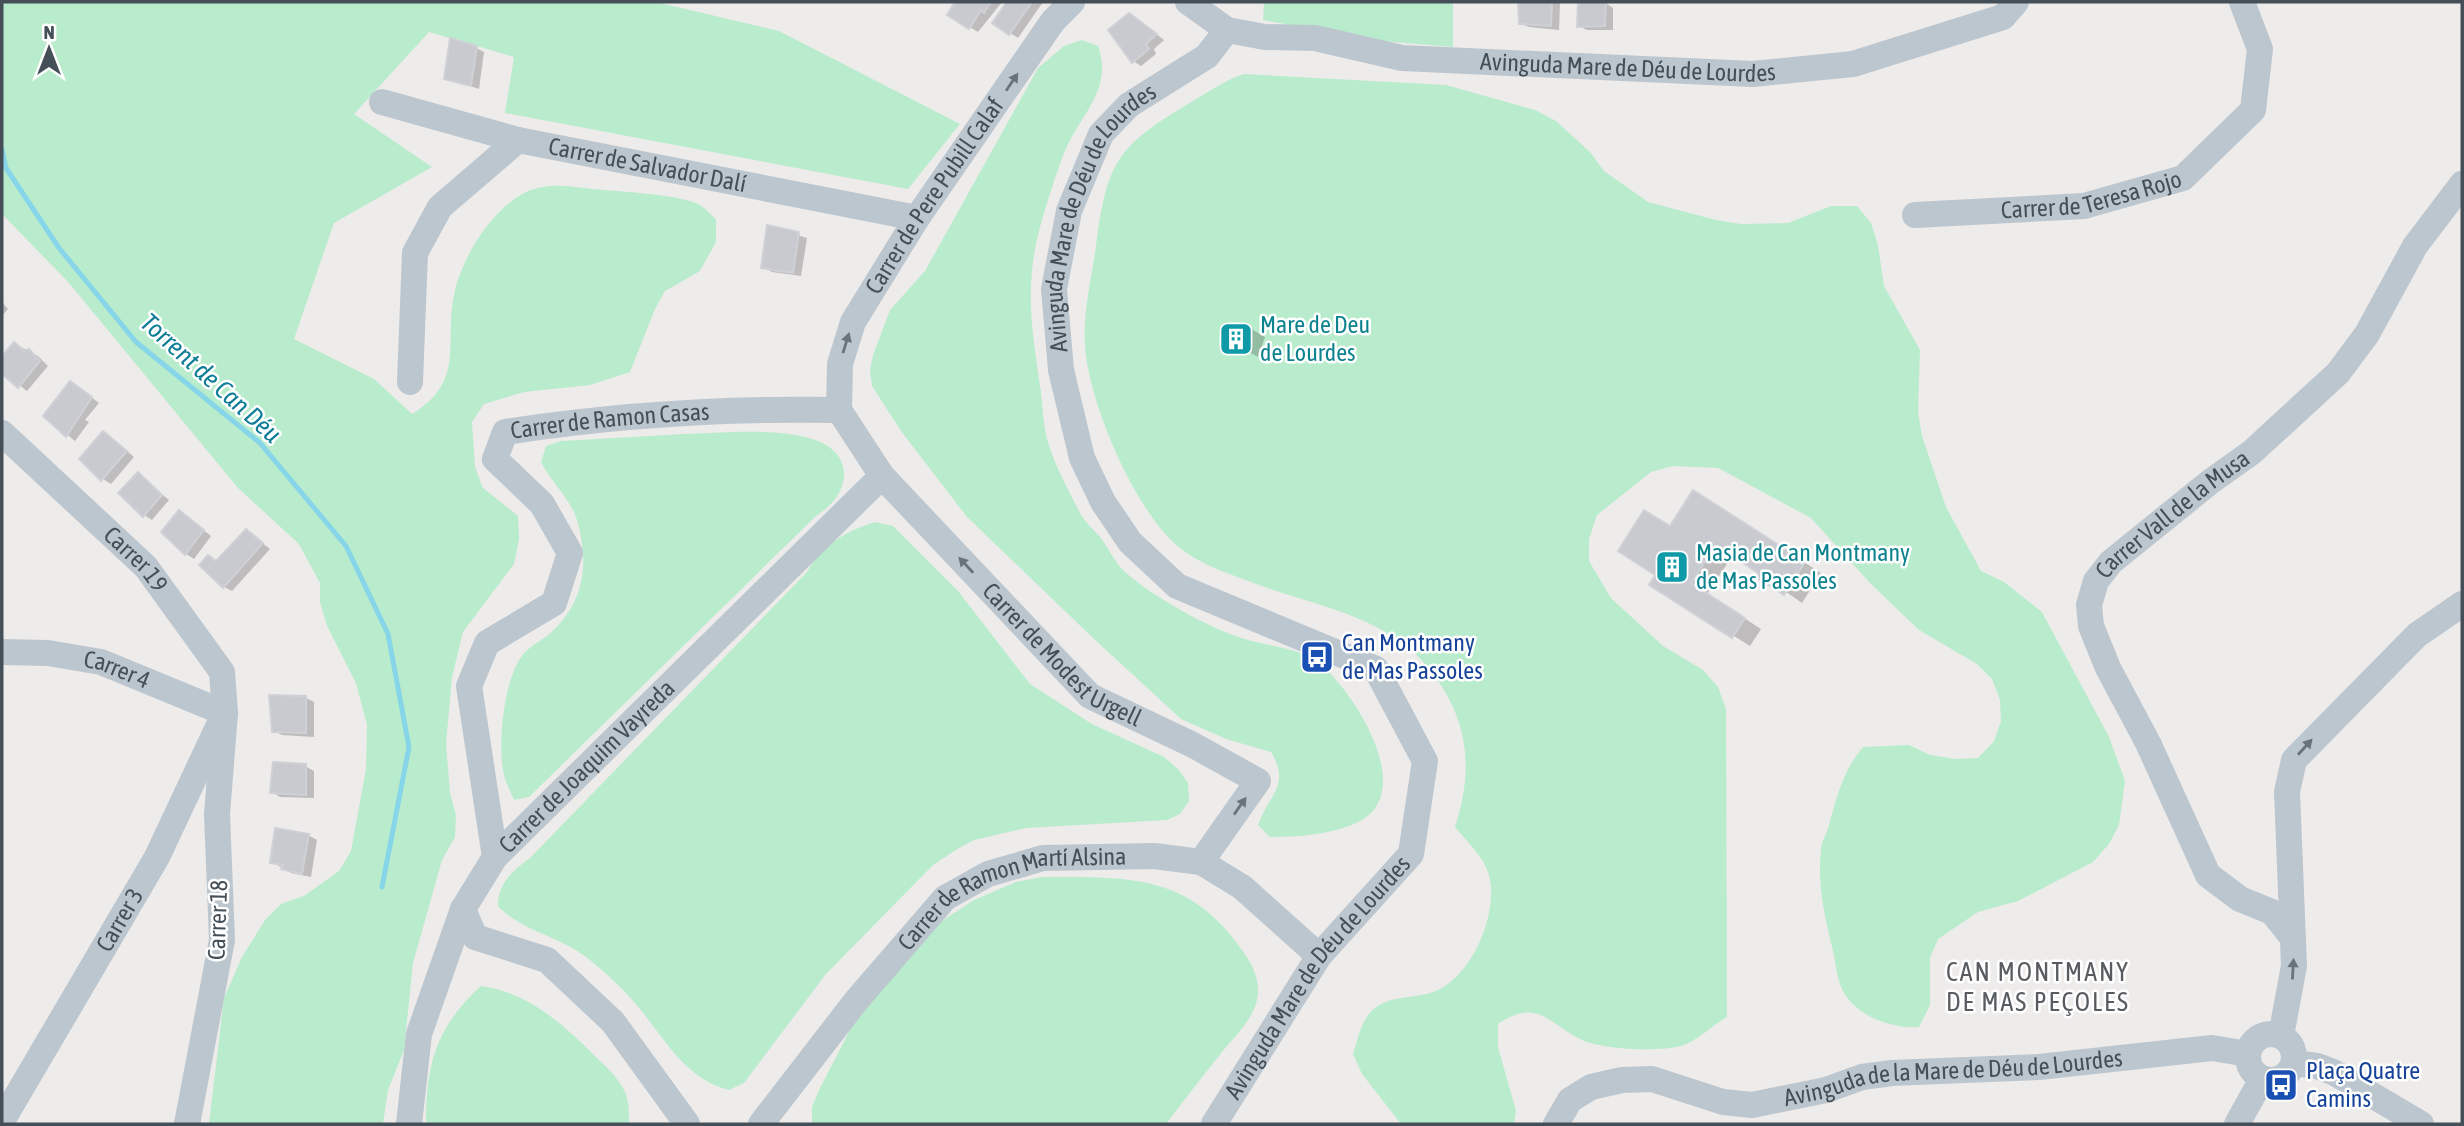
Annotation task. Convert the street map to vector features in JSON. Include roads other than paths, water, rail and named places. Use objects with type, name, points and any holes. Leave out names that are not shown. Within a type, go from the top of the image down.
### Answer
[{"type":"street","name":"Carrer de Pere Pubill Calaf","points":[[838,410],[840,363],[853,322],[916,218],[1053,21],[1072,2]]},
{"type":"street","name":"Avinguda Mare de Déu de Lourdes","points":[[1188,2],[1227,30],[1265,37],[1315,38],[1402,58],[1753,74],[1853,64],[2003,17],[2016,2]]},
{"type":"street","name":"Carrer de Teresa Rojo","points":[[1915,215],[2084,206],[2183,178],[2253,110],[2260,49],[2242,2]]},
{"type":"street","name":"Avinguda Mare de Déu de Lourdes","points":[[1214,1124],[1319,956],[1411,854],[1425,761],[1376,669],[1177,586],[1130,542],[1103,502],[1082,458],[1061,370],[1054,289],[1069,211],[1101,134],[1129,105],[1207,56],[1227,30]]},
{"type":"street","name":"Carrer de Salvador Dalí","points":[[382,102],[518,140],[916,218]]},
{"type":"street","points":[[410,382],[415,253],[440,207],[518,140]]},
{"type":"street","name":"Carrer Vall de la Musa","points":[[2292,937],[2273,912],[2240,899],[2208,875],[2148,743],[2108,668],[2091,626],[2089,605],[2096,581],[2111,562],[2210,482],[2252,452],[2337,373],[2367,334],[2415,246],[2462,184]]},
{"type":"street","name":"Carrer de Ramon Casas","points":[[495,857],[469,686],[487,643],[554,603],[570,553],[542,504],[495,459],[505,432],[594,418],[773,409],[838,410]]},
{"type":"street","name":"Carrer de Modest Urgell","points":[[838,410],[882,476],[1090,696],[1193,744],[1258,781],[1201,862]]},
{"type":"street","name":"Carrer 19","points":[[2,433],[146,567],[222,672],[225,713]]},
{"type":"street","name":"Carrer de Joaquim Vayreda","points":[[409,1124],[419,1034],[463,909],[495,857],[882,476]]},
{"type":"street","points":[[2281,1036],[2294,966],[2287,792],[2294,761],[2417,635],[2462,604]]},
{"type":"street","name":"Carrer 4","points":[[2,652],[48,653],[101,662],[225,713]]},
{"type":"street","name":"Carrer 3","points":[[2,1121],[157,857],[225,713]]},
{"type":"street","name":"Carrer 18","points":[[187,1124],[222,940],[217,814],[225,713]]},
{"type":"street","name":"Carrer de Ramon Martí Alsina","points":[[761,1124],[856,1001],[945,898],[988,874],[1044,858],[1154,856],[1201,862],[1242,887],[1319,956]]},
{"type":"street","points":[[463,909],[475,937],[547,960],[613,1022],[687,1124]]},
{"type":"street","points":[[2261,1036],[2281,1036],[2291,1044],[2294,1063],[2285,1076],[2262,1079],[2250,1069],[2250,1046],[2261,1036]]},
{"type":"street","name":"Avinguda de la Mare de Déu de Lourdes","points":[[1556,1124],[1570,1100],[1591,1087],[1622,1080],[1652,1080],[1723,1102],[1752,1105],[1795,1098],[1862,1077],[1892,1073],[2039,1067],[2212,1048],[2248,1054]]},
{"type":"street","points":[[2294,1063],[2318,1066],[2333,1072],[2421,1124]]},
{"type":"street","points":[[2237,1124],[2262,1079]]},
{"type":"waterway","name":"Torrent de Can Déu","points":[[2,149],[6,168],[59,248],[136,342],[260,443],[346,546],[388,634],[409,747],[382,887]]},
{"type":"place","name":"Mare de Deu de Lourdes","points":[[1236,339]]},
{"type":"place","name":"Masia de Can Montmany de Mas Passoles","points":[[1672,567]]},
{"type":"place","name":"Can Montmany de Mas Passoles","points":[[1317,657]]},
{"type":"place","name":"Plaça Quatre Camins","points":[[2281,1085]]},
{"type":"district","name":"CAN MONTMANY DE MAS PEÇOLES","points":[[2038,987]]}]
